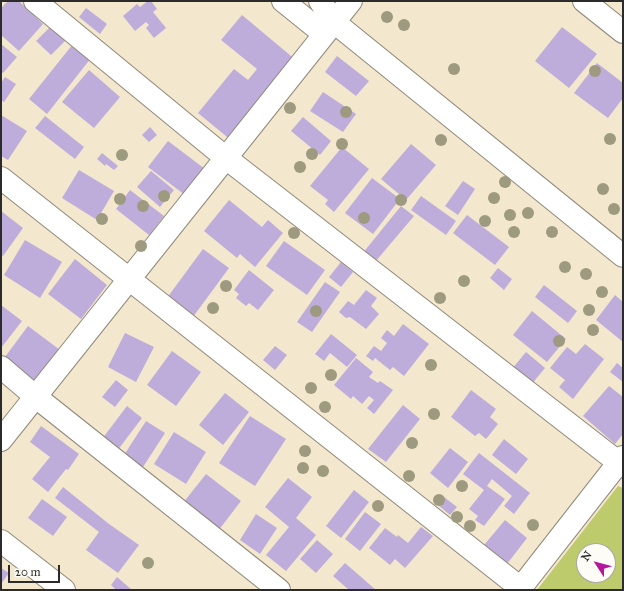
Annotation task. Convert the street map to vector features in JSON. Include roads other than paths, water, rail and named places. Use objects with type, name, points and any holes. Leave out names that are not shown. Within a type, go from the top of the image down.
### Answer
[{"type":"street","points":[[1,178],[521,589],[622,462],[226,158],[35,1]]},
{"type":"street","points":[[282,1],[329,28],[623,256]]},
{"type":"street","points":[[320,1],[329,28]]},
{"type":"street","points":[[1,440],[351,1]]},
{"type":"street","points":[[584,1],[623,32]]},
{"type":"street","points":[[1,367],[36,397],[279,590]]},
{"type":"street","points":[[1,541],[64,590]]}]
